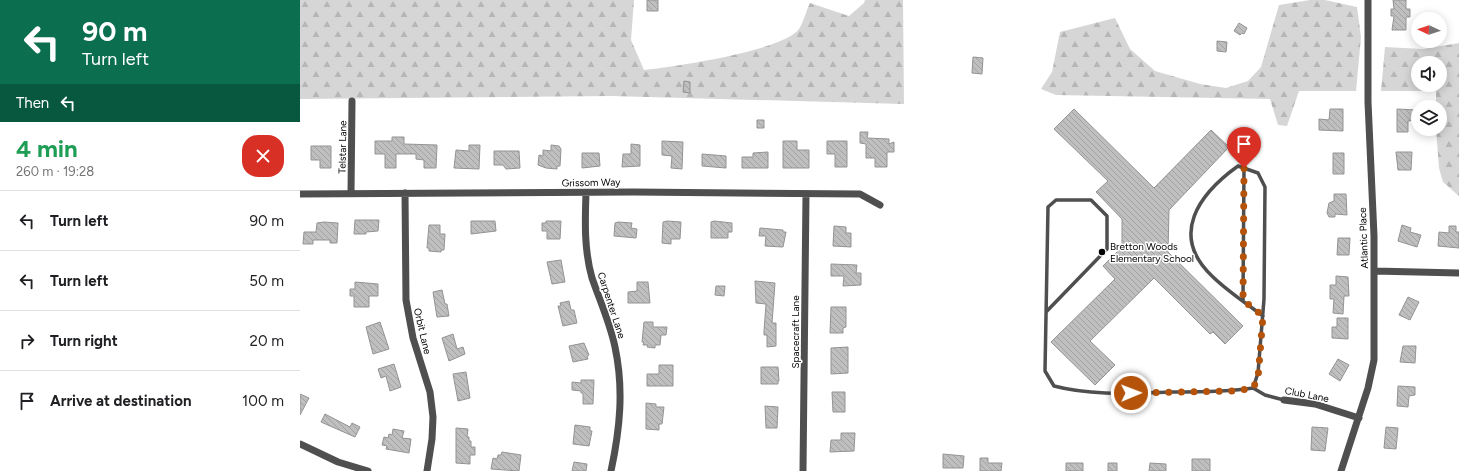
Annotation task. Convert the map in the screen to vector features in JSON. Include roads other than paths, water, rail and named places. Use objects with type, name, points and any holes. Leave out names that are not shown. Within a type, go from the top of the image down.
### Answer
[{"type":"street","name":"Atlantic Place","points":[[1341,471],[1359,418],[1374,360],[1374,271],[1368,102],[1368,0]]},
{"type":"street","name":"Telstar Lane","points":[[351,194],[352,101]]},
{"type":"street","name":"Orbit Lane","points":[[405,193],[406,300],[413,338],[430,392],[433,418],[432,439],[427,471]]},
{"type":"street","name":"Carpenter Lane","points":[[586,193],[585,231],[588,257],[592,277],[609,321],[619,374],[621,400],[619,429],[612,471]]},
{"type":"street","name":"Grissom Way","points":[[300,194],[860,194],[880,205]]},
{"type":"street","name":"Spacecraft Lane","points":[[803,471],[806,194]]},
{"type":"street","points":[[1374,271],[1459,273]]},
{"type":"street","name":"Club Lane","points":[[1284,400],[1315,404],[1359,418]]},
{"type":"street","points":[[300,444],[338,462],[368,471]]},
{"type":"lane","points":[[1047,311],[1106,249],[1107,216],[1090,200],[1056,200],[1048,207],[1045,371],[1054,386],[1072,390],[1131,393],[1234,391],[1253,388],[1258,378],[1263,316],[1265,187],[1258,174],[1238,166],[1220,178],[1195,212],[1190,233],[1194,252],[1211,276],[1263,316]]},
{"type":"lane","points":[[1243,300],[1244,168]]},
{"type":"lane","name":"Club Lane","points":[[1253,388],[1265,395],[1284,400]]},
{"type":"place","name":"Bretton Woods Elementary School","points":[[1102,252]]}]
